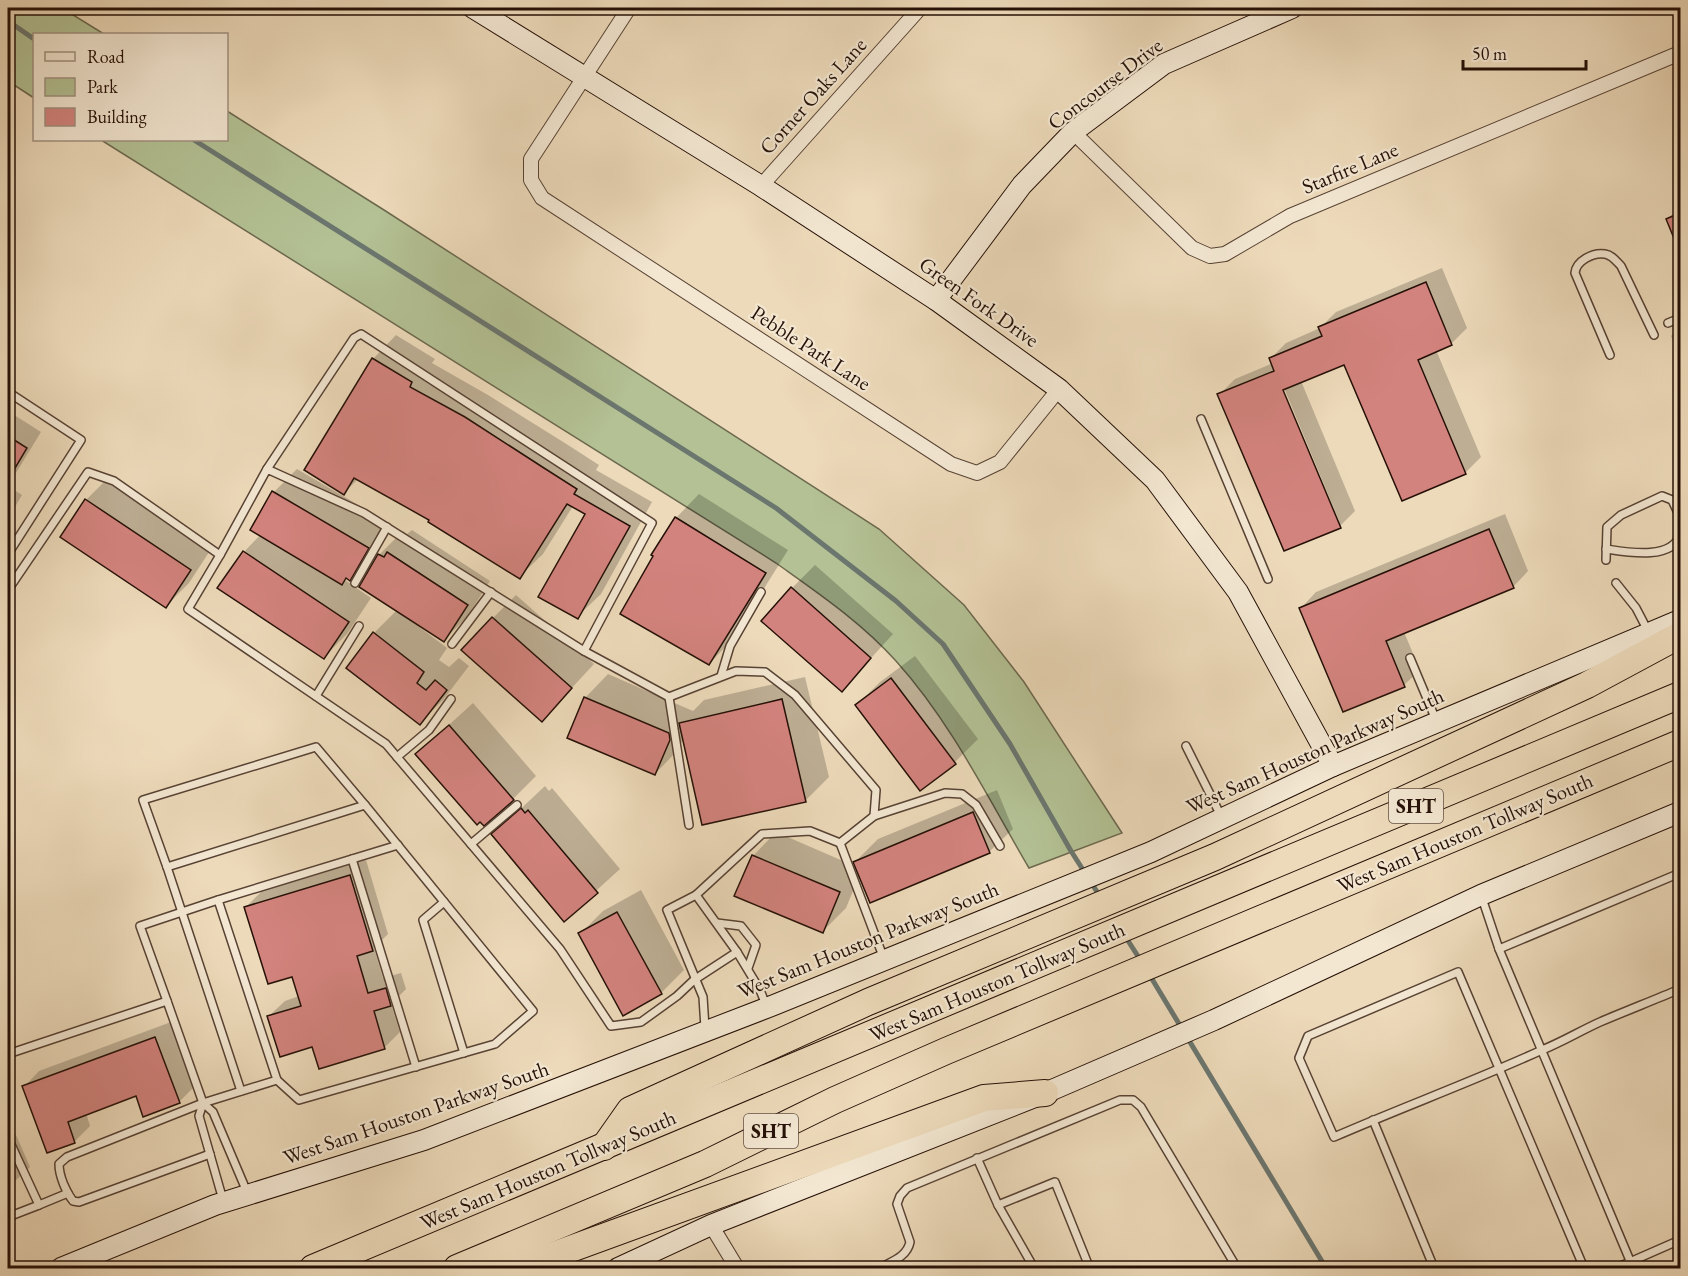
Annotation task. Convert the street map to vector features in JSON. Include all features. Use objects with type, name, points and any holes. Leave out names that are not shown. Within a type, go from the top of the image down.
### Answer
[{"type":"highway","points":[[604,1147],[630,1110],[867,1002],[1215,857],[1587,685],[1680,635]]},
{"type":"highway","name":"West Sam Houston Tollway South","points":[[313,1269],[1680,695]]},
{"type":"highway","name":"West Sam Houston Tollway South","points":[[458,1269],[705,1164],[835,1100],[1680,743]]},
{"type":"highway","points":[[458,1269],[554,1255],[984,1098],[1045,1093]]},
{"type":"main road","name":"Green Fork Drive","points":[[472,8],[761,186],[936,300],[1059,388],[1155,480],[1238,592],[1333,766]]},
{"type":"main road","name":"Concourse Drive","points":[[936,300],[1022,185],[1073,132],[1164,64],[1292,8]]},
{"type":"main road","name":"West Sam Houston Parkway South","points":[[61,1269],[224,1202],[424,1140],[767,1007],[1151,852],[1333,766],[1680,620]]},
{"type":"main road","points":[[618,1269],[711,1225],[1045,1093],[1214,1020],[1481,895],[1680,812]]},
{"type":"street","points":[[585,76],[629,8]]},
{"type":"street","name":"Corner Oaks Lane","points":[[761,186],[920,8]]},
{"type":"street","name":"Starfire Lane","points":[[1073,132],[1192,248],[1210,256],[1225,254],[1290,216],[1680,53]]},
{"type":"street","name":"Pebble Park Lane","points":[[585,76],[531,159],[531,180],[542,198],[951,464],[977,473],[1000,462],[1059,388]]},
{"type":"street","points":[[711,1225],[737,1269]]},
{"type":"lane","points":[[1610,355],[1575,273],[1575,268],[1582,261],[1596,255],[1612,256],[1621,266],[1654,335]]},
{"type":"lane","points":[[1668,323],[1680,318]]},
{"type":"lane","points":[[584,651],[652,524],[361,334],[354,338],[267,469],[188,609],[386,744],[560,949],[611,1026],[640,1022],[677,996],[694,980],[737,952]]},
{"type":"lane","points":[[8,392],[81,440],[8,554]]},
{"type":"lane","points":[[1201,419],[1268,579]]},
{"type":"lane","points":[[267,469],[364,513],[584,651],[669,697]]},
{"type":"lane","points":[[8,590],[88,472],[114,481],[220,555]]},
{"type":"lane","points":[[1606,560],[1607,527],[1621,515],[1662,496],[1672,501],[1680,517]]},
{"type":"lane","points":[[355,583],[387,527]]},
{"type":"lane","points":[[1606,549],[1639,554],[1648,553],[1666,549],[1679,540],[1680,534]]},
{"type":"lane","points":[[1616,583],[1636,608],[1649,634]]},
{"type":"lane","points":[[452,644],[491,592]]},
{"type":"lane","points":[[722,676],[730,646],[761,592]]},
{"type":"lane","points":[[316,696],[359,626]]},
{"type":"lane","points":[[1410,658],[1437,722]]},
{"type":"lane","points":[[669,697],[736,670],[765,672],[795,695],[876,790],[874,816]]},
{"type":"lane","points":[[669,697],[689,825]]},
{"type":"lane","points":[[397,757],[429,730],[451,699]]},
{"type":"lane","points":[[1186,746],[1222,819]]},
{"type":"lane","points":[[218,900],[277,1080],[299,1100],[495,1044],[533,1011],[316,747],[143,800],[240,1091]]},
{"type":"lane","points":[[840,843],[874,816],[945,793],[962,794],[976,805],[1000,846]]},
{"type":"lane","points":[[471,844],[517,804]]},
{"type":"lane","points":[[167,867],[365,805]]},
{"type":"lane","points":[[705,1031],[703,996],[694,980],[667,910],[696,895],[762,834],[810,831],[840,843],[885,959]]},
{"type":"lane","points":[[248,1195],[213,1112],[203,1103],[140,926],[398,845]]},
{"type":"lane","points":[[352,860],[416,1067]]},
{"type":"lane","points":[[1499,949],[1680,873]]},
{"type":"lane","points":[[696,895],[748,968],[767,1007]]},
{"type":"lane","points":[[1481,895],[1499,949],[1631,1263]]},
{"type":"lane","points":[[444,902],[423,920],[464,1053]]},
{"type":"lane","points":[[717,923],[741,926],[756,945],[748,968]]},
{"type":"lane","points":[[1584,1269],[1498,1069],[1458,972],[1308,1036],[1299,1058],[1334,1137],[1373,1120],[1498,1069],[1542,1051],[1599,1023],[1680,989]]},
{"type":"lane","points":[[8,1054],[166,1001]]},
{"type":"lane","points":[[210,1154],[79,1202],[74,1202],[68,1193],[59,1170],[59,1164],[62,1161],[203,1103],[277,1080]]},
{"type":"lane","points":[[880,1269],[906,1253],[909,1248],[910,1242],[897,1204],[900,1196],[908,1188],[1120,1100],[1133,1100],[1141,1107],[1236,1269]]},
{"type":"lane","points":[[203,1103],[199,1116],[224,1202]]},
{"type":"lane","points":[[1373,1120],[1434,1269]]},
{"type":"lane","points":[[8,1138],[39,1204]]},
{"type":"lane","points":[[977,1158],[998,1205],[1034,1269]]},
{"type":"lane","points":[[998,1205],[1054,1182],[1088,1264],[1088,1269]]},
{"type":"lane","points":[[8,1217],[68,1193]]},
{"type":"lane","points":[[1616,1269],[1680,1240]]},
{"type":"green space","points":[[8,8],[62,8],[102,33],[33,33],[33,97],[8,81]]},
{"type":"green space","points":[[228,112],[879,529],[964,605],[1024,682],[1122,833],[1029,868],[968,761],[916,685],[868,633],[776,563],[103,141],[228,141]]},
{"type":"building","points":[[1680,213],[1680,253],[1666,219]]},
{"type":"building","points":[[1426,282],[1452,345],[1418,360],[1466,474],[1402,501],[1344,365],[1283,390],[1341,528],[1284,551],[1217,394],[1274,371],[1269,358],[1322,336],[1318,327]]},
{"type":"building","points":[[372,358],[412,382],[410,387],[465,417],[577,489],[574,494],[630,526],[578,619],[538,597],[585,514],[567,504],[520,579],[428,522],[429,520],[354,478],[344,495],[304,470]]},
{"type":"building","points":[[8,436],[27,448],[8,480]]},
{"type":"building","points":[[272,491],[369,548],[350,581],[346,578],[342,585],[250,530]]},
{"type":"building","points":[[85,499],[191,570],[166,608],[60,537]]},
{"type":"building","points":[[675,517],[766,573],[709,665],[620,614],[653,556],[651,555]]},
{"type":"building","points":[[1489,529],[1514,588],[1386,641],[1405,687],[1343,712],[1299,608]]},
{"type":"building","points":[[243,551],[349,622],[324,659],[217,588]]},
{"type":"building","points":[[387,552],[468,605],[444,642],[359,587],[378,554],[384,557]]},
{"type":"building","points":[[791,587],[871,658],[842,692],[761,621]]},
{"type":"building","points":[[492,617],[572,688],[542,722],[461,650]]},
{"type":"building","points":[[373,632],[424,672],[417,683],[426,690],[435,680],[447,690],[420,725],[346,668]]},
{"type":"building","points":[[891,678],[956,764],[920,791],[855,705]]},
{"type":"building","points":[[584,697],[669,733],[670,740],[655,775],[567,738]]},
{"type":"building","points":[[782,699],[806,802],[702,825],[679,723]]},
{"type":"building","points":[[449,725],[514,800],[484,826],[480,822],[477,825],[415,754]]},
{"type":"building","points":[[521,808],[525,813],[528,810],[598,893],[564,922],[491,834]]},
{"type":"building","points":[[973,812],[990,853],[870,903],[853,862]]},
{"type":"building","points":[[752,855],[840,892],[823,933],[734,896]]},
{"type":"building","points":[[350,875],[373,951],[357,956],[368,993],[386,988],[391,1006],[374,1011],[385,1049],[319,1069],[312,1047],[280,1057],[267,1016],[301,1006],[292,977],[268,984],[244,907]]},
{"type":"building","points":[[617,912],[662,994],[623,1016],[578,933]]},
{"type":"building","points":[[155,1037],[180,1103],[143,1117],[136,1096],[68,1122],[75,1143],[47,1153],[22,1086]]},
{"type":"waterway","points":[[8,21],[33,38]]},
{"type":"waterway","points":[[196,141],[776,508],[896,601],[943,644],[1010,744],[1071,851],[1101,898]]},
{"type":"waterway","points":[[1125,936],[1141,961]]},
{"type":"waterway","points":[[1149,974],[1326,1268]]}]
